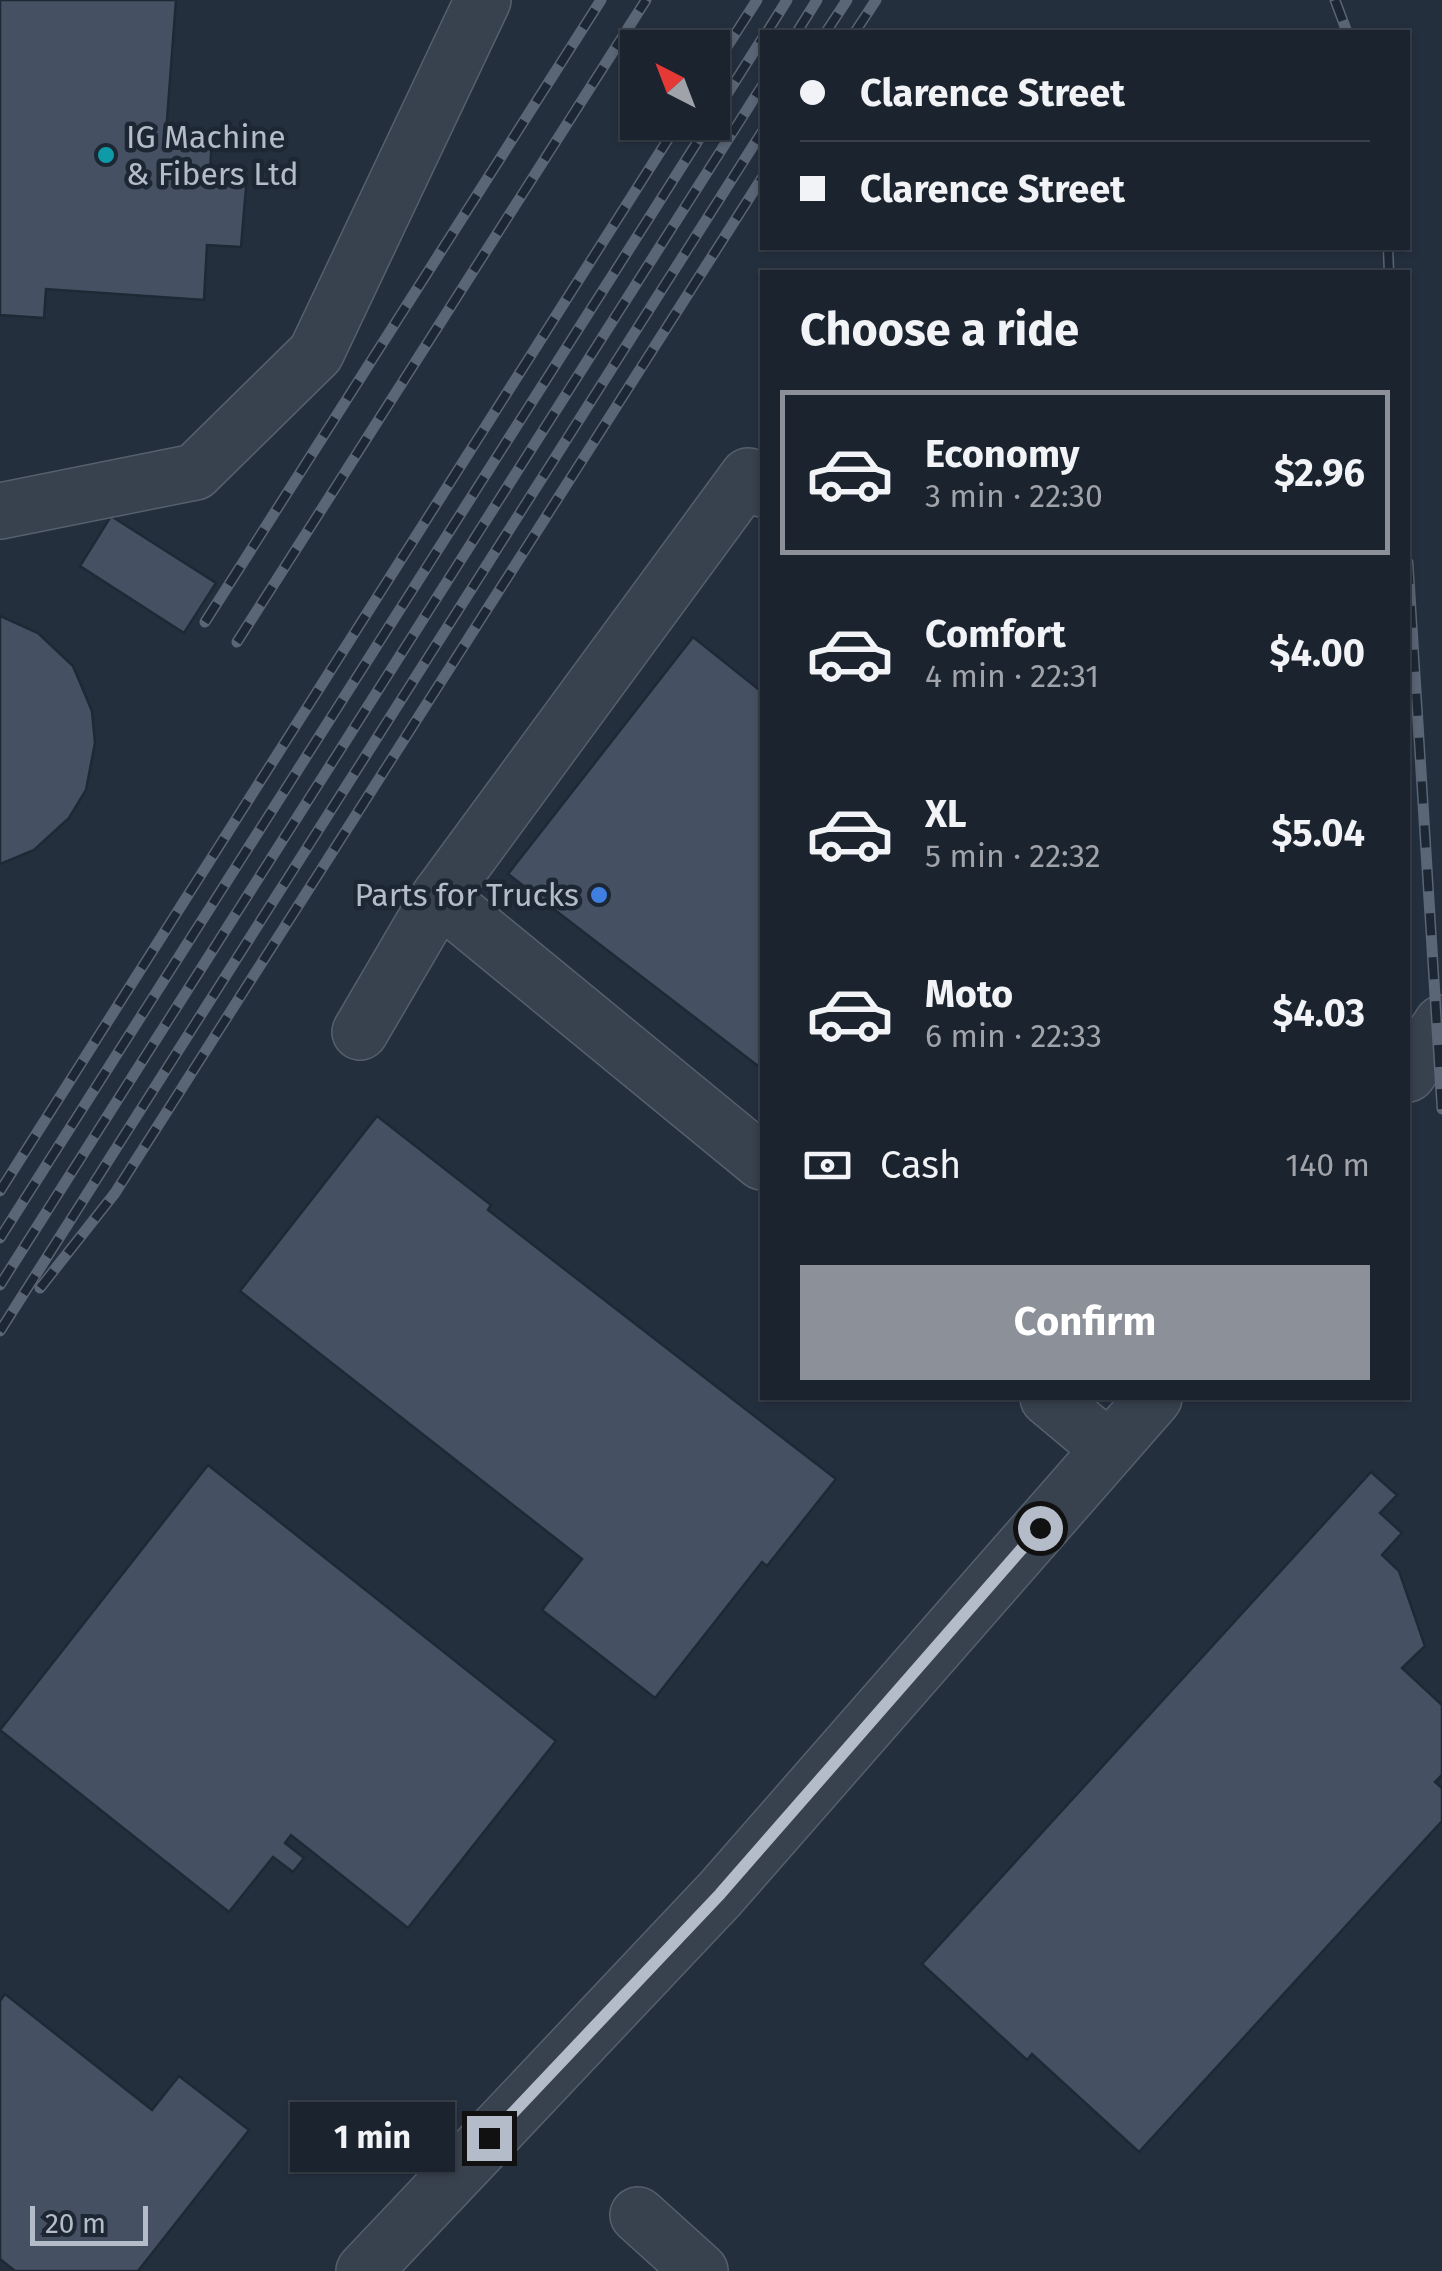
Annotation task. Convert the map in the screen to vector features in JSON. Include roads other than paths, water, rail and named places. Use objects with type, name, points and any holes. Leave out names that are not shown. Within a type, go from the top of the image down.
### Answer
[{"type":"street","points":[[0,511],[195,472],[316,353],[483,0]]},
{"type":"street","points":[[360,1032],[439,897],[748,476],[760,487]]},
{"type":"street","points":[[439,897],[760,1160]]},
{"type":"street","points":[[1410,1071],[1442,1023]]},
{"type":"street","points":[[1050,1400],[1109,1449]]},
{"type":"street","points":[[364,2271],[720,1894],[1152,1400]]},
{"type":"street","points":[[638,2215],[700,2271]]},
{"type":"railway","points":[[205,622],[601,0]]},
{"type":"railway","points":[[237,642],[646,0]]},
{"type":"railway","points":[[730,42],[757,0]]},
{"type":"railway","points":[[768,30],[787,0]]},
{"type":"railway","points":[[798,30],[817,0]]},
{"type":"railway","points":[[827,30],[847,0]]},
{"type":"railway","points":[[856,30],[876,0]]},
{"type":"railway","points":[[1335,0],[1346,30]]},
{"type":"railway","points":[[730,90],[760,42]]},
{"type":"railway","points":[[0,1285],[760,89]]},
{"type":"railway","points":[[0,1331],[760,135]]},
{"type":"railway","points":[[0,1191],[668,140]]},
{"type":"railway","points":[[0,1238],[699,140]]},
{"type":"railway","points":[[40,1288],[115,1193],[760,181]]},
{"type":"railway","points":[[1388,250],[1389,270]]},
{"type":"railway","points":[[1410,594],[1442,1109]]},
{"type":"place","name":"IG Machine & Fibers Ltd","points":[[106,155]]},
{"type":"place","name":"Parts for Trucks","points":[[599,895]]}]
